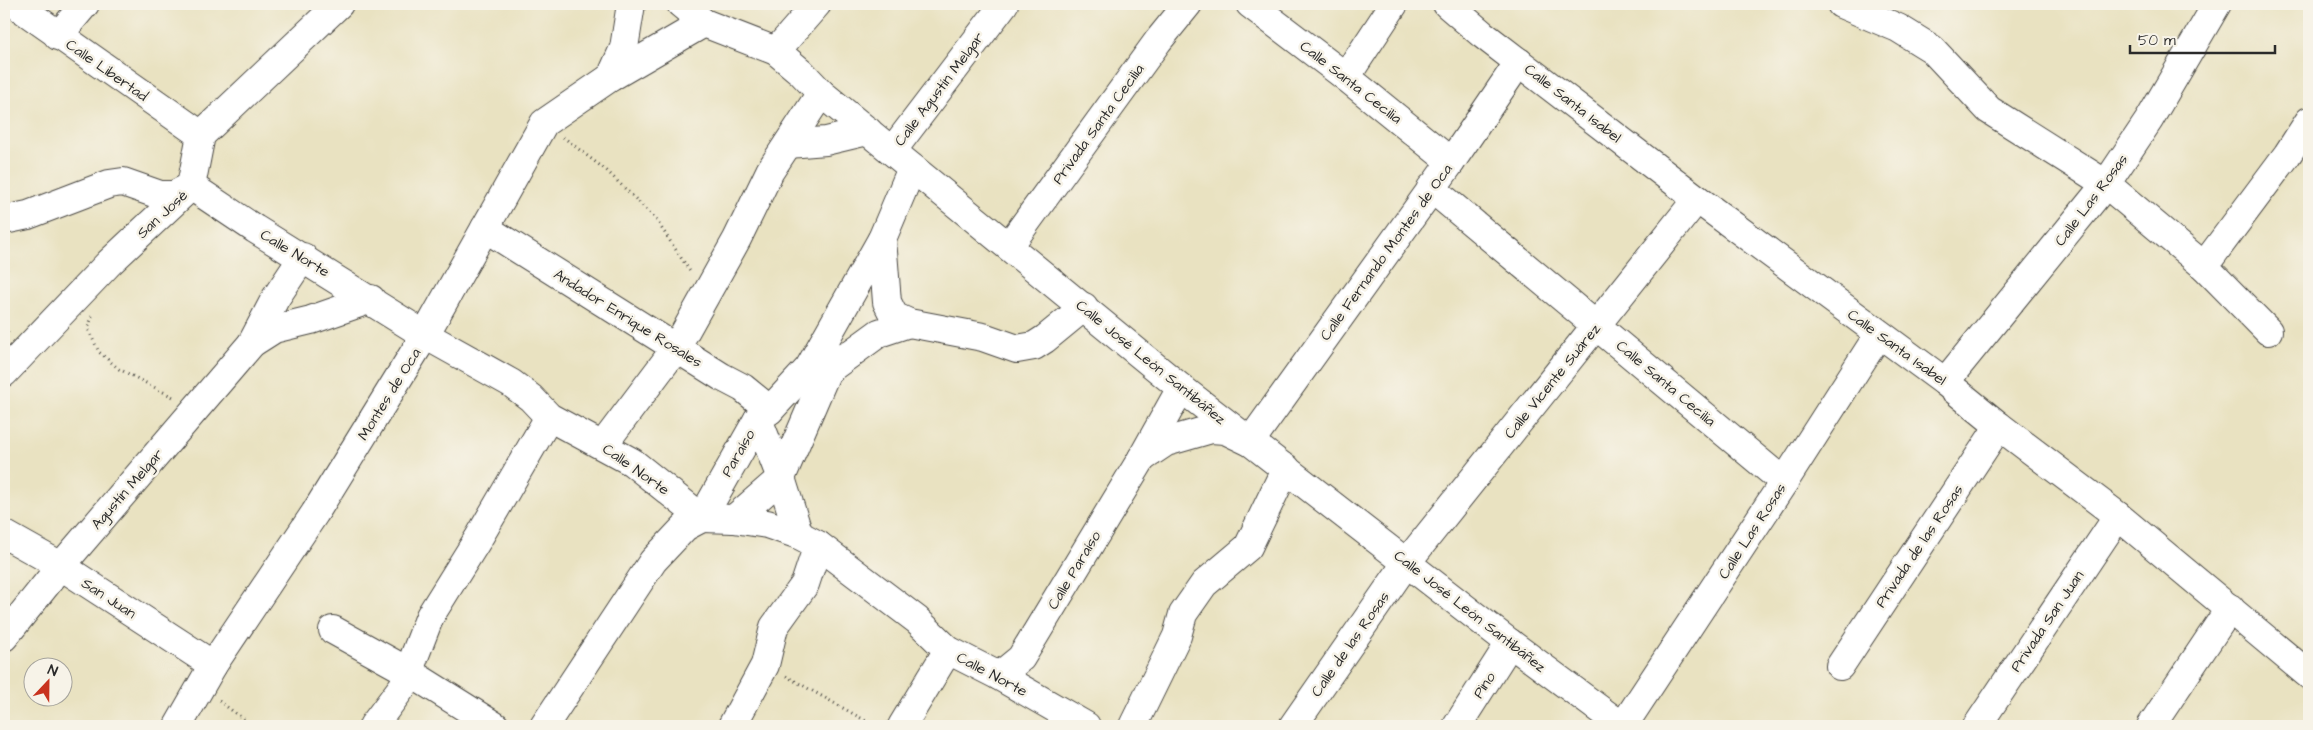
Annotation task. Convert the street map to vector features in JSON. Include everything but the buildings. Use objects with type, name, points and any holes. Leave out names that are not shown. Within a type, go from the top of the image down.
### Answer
[{"type":"street","name":"Calle Libertad","points":[[16,4],[58,36],[201,135]]},
{"type":"street","points":[[58,36],[85,4]]},
{"type":"street","points":[[201,135],[339,4]]},
{"type":"street","points":[[611,77],[624,48],[631,4]]},
{"type":"street","name":"Calle José León Santibáñez","points":[[681,4],[704,23],[776,51],[802,72],[821,93],[1181,388],[1510,644],[1622,726]]},
{"type":"street","points":[[776,51],[817,4]]},
{"type":"street","name":"Calle Agustín Melgar","points":[[902,160],[1004,4]]},
{"type":"street","name":"Privada Santa Cecilia","points":[[1009,246],[1158,40],[1188,4]]},
{"type":"street","name":"Calle Santa Cecilia","points":[[1250,4],[1346,77],[1451,162]]},
{"type":"street","points":[[1346,77],[1394,4]]},
{"type":"street","name":"Calle Santa Isabel","points":[[1447,4],[1482,34],[1697,199],[1945,382],[1999,426],[2118,516],[2309,675]]},
{"type":"street","points":[[1841,4],[1898,28],[1932,49],[1989,110],[2106,184],[2204,266],[2268,331]]},
{"type":"street","name":"Calle Las Rosas","points":[[1945,382],[2106,184],[2149,120],[2217,4]]},
{"type":"street","name":"Montes de Oca","points":[[178,726],[207,676],[315,513],[425,335],[544,123],[611,77],[704,23]]},
{"type":"street","name":"Calle Fernando Montes de Oca","points":[[1250,442],[1451,162],[1519,62]]},
{"type":"street","points":[[603,445],[676,348],[737,239],[770,171],[821,93]]},
{"type":"street","points":[[2204,266],[2287,154],[2309,121]]},
{"type":"street","points":[[788,144],[826,140],[868,131]]},
{"type":"street","name":"San José","points":[[4,373],[109,263],[191,186],[201,135]]},
{"type":"street","name":"Paraíso","points":[[544,726],[653,561],[685,527],[702,518],[764,414],[809,368],[882,239],[902,160]]},
{"type":"street","points":[[4,220],[28,215],[109,184],[123,182],[160,195],[174,195],[191,186]]},
{"type":"street","name":"Calle Norte","points":[[191,186],[255,229],[371,299],[425,335],[511,383],[531,398],[549,417],[632,462],[702,518],[734,519],[767,524],[809,540],[917,620],[948,650],[999,676],[1081,725]]},
{"type":"street","name":"Calle Santa Cecilia","points":[[1431,188],[1784,482]]},
{"type":"street","name":"Calle Vicente Suárez","points":[[1407,562],[1697,199]]},
{"type":"street","name":"Andador Enrique Rosales","points":[[485,228],[722,377],[744,388],[764,414]]},
{"type":"street","points":[[882,239],[887,302],[894,316],[909,323],[983,338],[1016,349],[1034,346],[1084,307]]},
{"type":"street","name":"Agustín Melgar","points":[[4,637],[60,566],[252,343],[275,299],[303,257]]},
{"type":"street","name":"Agustín Melgar","points":[[252,343],[274,329],[311,320],[371,299]]},
{"type":"street","points":[[827,371],[879,333],[909,323]]},
{"type":"street","name":"Calle Las Rosas","points":[[1622,726],[1784,482],[1879,334]]},
{"type":"street","points":[[734,519],[781,478],[827,371],[825,341]]},
{"type":"street","name":"Calle Paraíso","points":[[999,676],[1021,658],[1142,458],[1181,388]]},
{"type":"street","points":[[732,726],[765,665],[774,627],[805,584],[809,540],[781,478],[764,414]]},
{"type":"street","points":[[373,726],[403,686],[430,616],[478,539],[549,417]]},
{"type":"street","name":"Privada de las Rosas","points":[[1840,666],[1999,426]]},
{"type":"street","name":"Calle Paraíso","points":[[1142,458],[1166,442],[1211,429],[1225,430],[1250,442]]},
{"type":"street","points":[[1133,726],[1177,636],[1183,614],[1204,584],[1248,547],[1286,468]]},
{"type":"street","name":"Privada San Juan","points":[[1977,726],[2118,516]]},
{"type":"street","name":"San Juan","points":[[4,534],[60,566],[207,676]]},
{"type":"street","name":"Calle de las Rosas","points":[[1293,726],[1407,562]]},
{"type":"street","points":[[2151,726],[2230,608]]},
{"type":"street","points":[[333,630],[409,672],[495,726]]},
{"type":"street","name":"Pino","points":[[1457,726],[1510,644]]},
{"type":"street","points":[[902,726],[948,650]]},
{"type":"path","points":[[544,123],[607,171],[655,218],[691,273],[702,300]]},
{"type":"path","points":[[94,310],[88,330],[99,352],[119,369],[196,409]]},
{"type":"path","points":[[765,665],[876,726]]},
{"type":"path","points":[[207,676],[253,726]]}]
